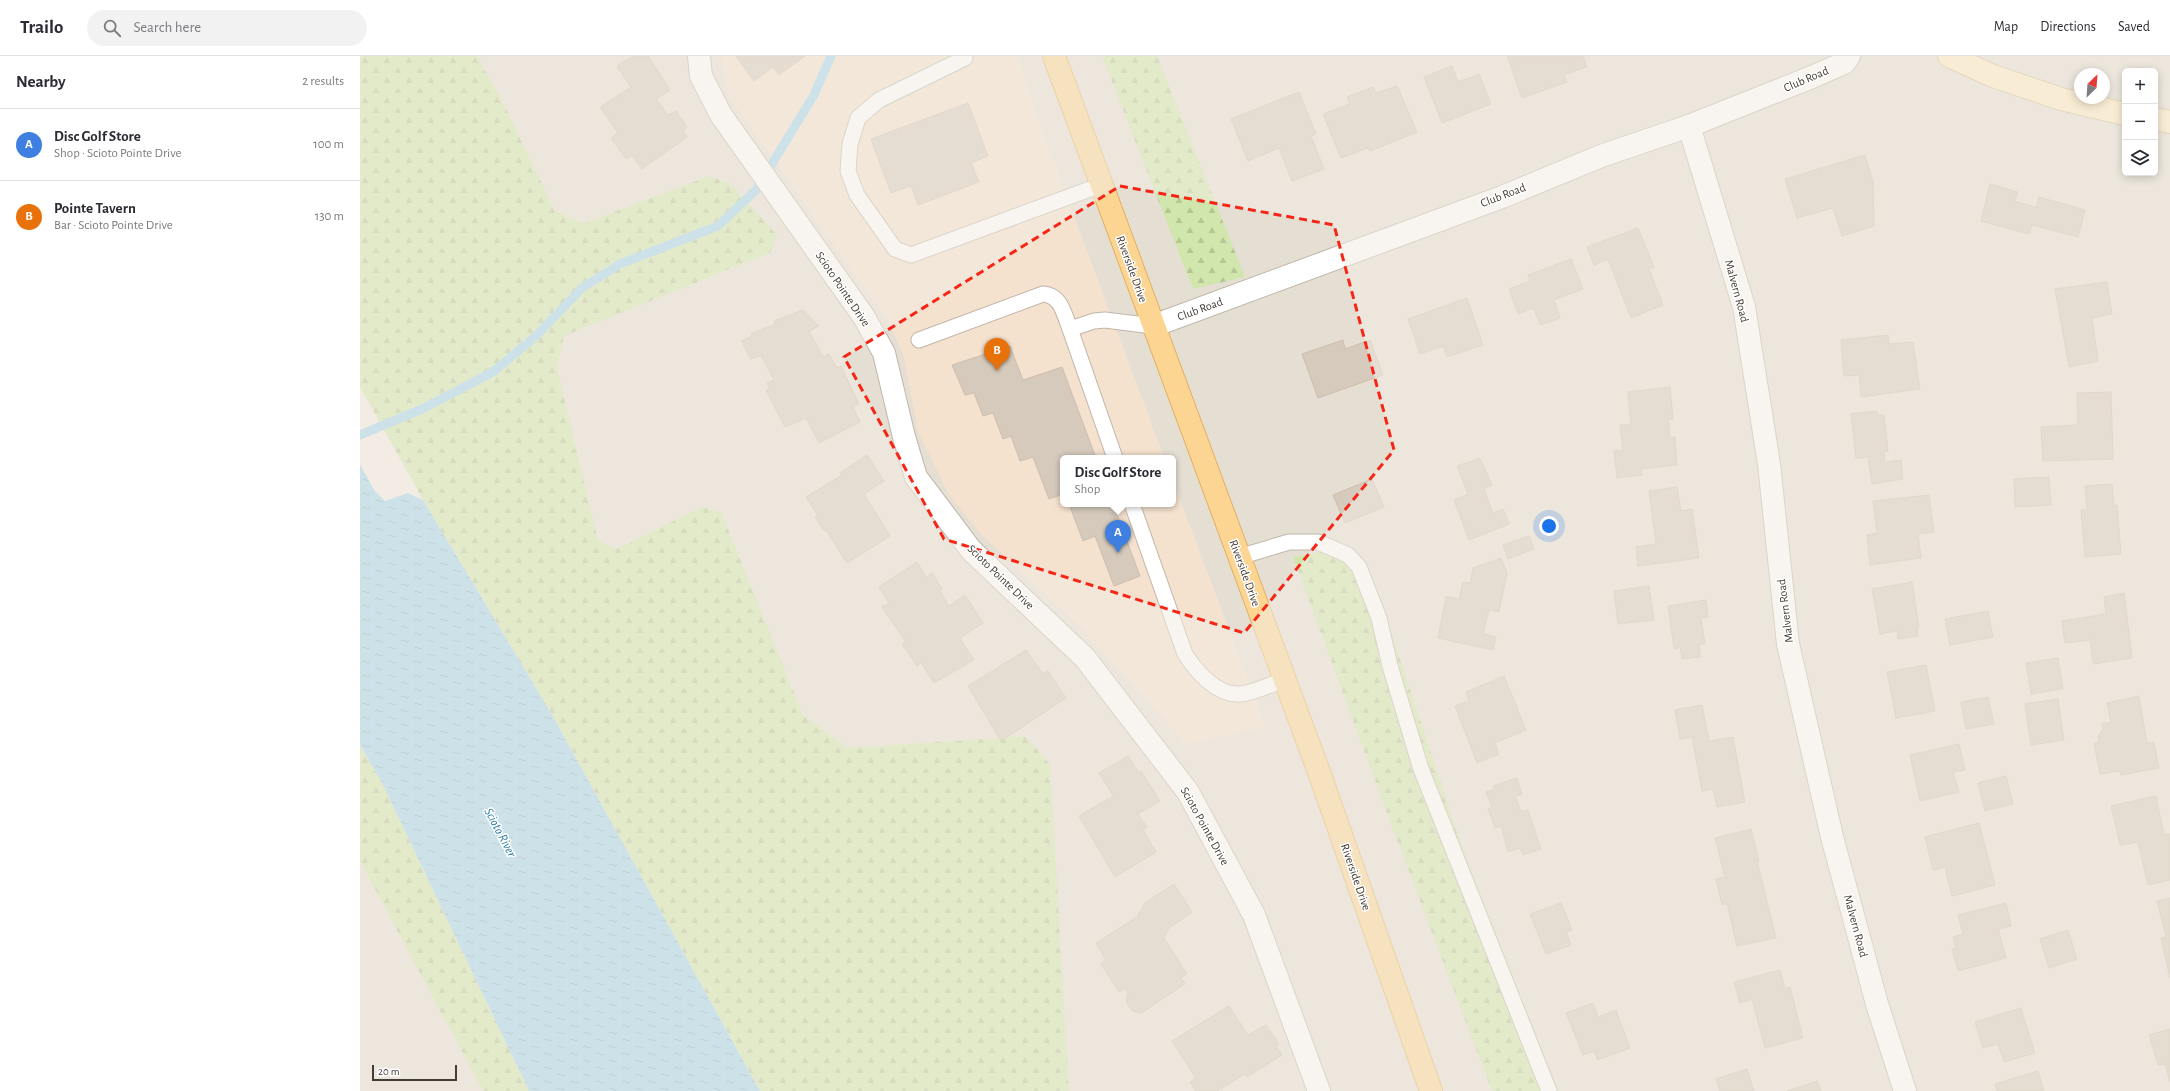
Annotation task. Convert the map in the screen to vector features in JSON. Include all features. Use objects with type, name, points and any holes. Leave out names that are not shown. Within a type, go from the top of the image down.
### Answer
[{"type":"main road","name":"Riverside Drive","points":[[1054,56],[1100,185],[1319,772],[1432,1091]]},
{"type":"street","name":"Scioto Pointe Drive","points":[[699,56],[701,76],[721,115],[864,317],[884,353],[904,437],[916,477],[971,550],[1085,658],[1188,792],[1254,915],[1319,1091]]},
{"type":"street","name":"Club Road","points":[[1153,326],[1502,196],[1601,156],[1689,126],[1812,77],[1844,62],[1849,56]]},
{"type":"street","points":[[1949,56],[1993,76],[2061,99],[2122,113]]},
{"type":"street","points":[[2158,120],[2170,122]]},
{"type":"street","name":"Malvern Road","points":[[1689,126],[1744,307],[1769,464],[1788,644],[1832,837],[1877,1004],[1905,1091]]},
{"type":"lane","points":[[965,58],[879,100],[858,118],[850,144],[848,171],[857,195],[895,249],[910,255],[1100,185]]},
{"type":"lane","points":[[919,340],[1043,294],[1051,294],[1057,299],[1070,329],[1114,455]]},
{"type":"lane","points":[[1070,329],[1094,321],[1105,320],[1153,326]]},
{"type":"lane","points":[[1133,507],[1185,654],[1194,668],[1218,688],[1230,694],[1241,694],[1284,680]]},
{"type":"lane","points":[[1239,557],[1289,542],[1318,542],[1348,555],[1359,568],[1379,618],[1390,666],[1421,769],[1549,1091]]},
{"type":"highlighted area","points":[[1120,186],[1334,225],[1394,450],[1244,633],[944,539],[844,357]]},
{"type":"shaded area","points":[[477,56],[721,56],[729,96],[888,321],[904,356],[919,434],[980,533],[1073,619],[1265,726],[1176,490],[1176,455],[1163,455],[1035,112],[1018,56],[2170,56],[2170,1091],[1069,1091],[1049,763],[1025,736],[848,748],[803,715],[721,512],[702,507],[616,549],[598,540],[557,368],[564,336],[770,253],[709,176],[584,223],[555,211],[503,102]]},
{"type":"shaded area","points":[[721,56],[1018,56],[1035,112],[1163,455],[1060,455],[1060,507],[1176,507],[1176,490],[1265,727],[1187,744],[1073,619],[980,533],[949,495],[919,434],[904,356],[888,321],[729,96]]},
{"type":"shaded area","points":[[360,861],[423,978],[483,1091],[360,1091]]},
{"type":"green space","points":[[360,56],[477,56],[503,102],[555,211],[584,223],[709,176],[731,184],[777,235],[770,253],[564,336],[557,368],[598,540],[616,549],[702,507],[721,512],[803,715],[848,748],[1025,736],[1050,764],[1069,1091],[760,1091],[551,713],[423,500],[360,387]]},
{"type":"green space","points":[[1102,56],[1157,56],[1245,277],[1193,289]]},
{"type":"green space","points":[[1349,547],[1377,589],[1461,844],[1558,1091],[1492,1091],[1391,824],[1293,557]]},
{"type":"green space","points":[[360,745],[383,785],[529,1091],[483,1091],[360,861]]},
{"type":"water","name":"Scioto River","points":[[360,464],[374,490],[385,501],[408,493],[423,500],[551,713],[760,1091],[529,1091],[383,785],[360,745]]},
{"type":"building","points":[[633,56],[648,56],[670,90],[656,99],[668,115],[676,111],[687,127],[683,131],[687,137],[642,169],[632,155],[626,159],[611,138],[618,133],[600,107],[631,87],[617,66]]},
{"type":"building","points":[[736,56],[805,56],[779,75],[773,67],[754,81]]},
{"type":"building","points":[[1507,56],[1583,56],[1587,67],[1564,75],[1567,82],[1522,98]]},
{"type":"building","points":[[1452,66],[1458,82],[1479,74],[1491,104],[1442,123],[1424,77]]},
{"type":"building","points":[[1397,86],[1417,132],[1370,151],[1368,148],[1341,158],[1323,114],[1350,104],[1347,97],[1373,87],[1376,93]]},
{"type":"building","points":[[1299,92],[1316,134],[1311,136],[1324,169],[1292,181],[1279,148],[1248,161],[1231,119]]},
{"type":"building","points":[[968,103],[988,156],[971,163],[979,182],[918,205],[911,186],[891,193],[871,139]]},
{"type":"building","points":[[1865,155],[1873,182],[1874,226],[1842,236],[1833,208],[1797,218],[1785,179]]},
{"type":"building","points":[[1990,184],[2018,192],[2015,201],[2036,208],[2039,197],[2085,210],[2078,237],[2032,225],[2029,234],[1981,221]]},
{"type":"building","points":[[1638,228],[1654,267],[1649,269],[1663,305],[1631,318],[1608,259],[1594,265],[1587,247]]},
{"type":"building","points":[[1571,259],[1583,289],[1554,300],[1560,318],[1541,325],[1533,308],[1518,314],[1509,289],[1530,281],[1528,275]]},
{"type":"building","points":[[2107,282],[2112,314],[2092,318],[2098,361],[2069,367],[2055,289]]},
{"type":"building","points":[[1467,298],[1483,345],[1447,357],[1443,346],[1420,354],[1408,319]]},
{"type":"building","points":[[803,310],[819,326],[809,331],[823,357],[829,354],[837,368],[841,366],[859,404],[853,407],[860,422],[819,443],[806,418],[785,427],[766,390],[770,389],[767,383],[774,380],[761,355],[751,359],[741,341],[752,336],[751,334],[775,324],[774,321]]},
{"type":"building","points":[[1888,335],[1889,344],[1913,342],[1920,389],[1861,397],[1859,375],[1844,376],[1841,340]]},
{"type":"building","points":[[1343,340],[1345,349],[1370,340],[1383,375],[1318,398],[1302,354]]},
{"type":"building","points":[[1010,346],[1023,380],[1062,367],[1095,455],[1060,455],[1060,495],[1049,499],[1033,457],[1020,461],[1011,436],[1003,439],[993,413],[983,416],[974,393],[965,395],[952,365]]},
{"type":"building","points":[[1670,387],[1673,419],[1668,419],[1670,438],[1675,437],[1677,465],[1641,469],[1642,475],[1617,478],[1614,451],[1623,450],[1620,425],[1631,425],[1628,392]]},
{"type":"building","points":[[2111,392],[2113,459],[2043,461],[2041,427],[2078,425],[2077,393]]},
{"type":"building","points":[[1877,411],[1878,415],[1884,415],[1888,451],[1884,452],[1885,462],[1901,460],[1903,479],[1872,484],[1868,457],[1856,458],[1851,414]]},
{"type":"building","points":[[867,455],[884,481],[864,494],[890,536],[847,563],[826,530],[824,531],[815,517],[818,515],[806,497],[842,475],[840,473]]},
{"type":"building","points":[[1480,458],[1492,485],[1484,489],[1492,511],[1493,513],[1503,509],[1509,524],[1469,540],[1454,500],[1468,494],[1457,466]]},
{"type":"building","points":[[2049,477],[2051,505],[2015,507],[2014,479]]},
{"type":"building","points":[[1372,479],[1384,507],[1345,523],[1333,495]]},
{"type":"building","points":[[2112,484],[2114,506],[2117,505],[2121,554],[2085,557],[2081,510],[2087,510],[2085,486]]},
{"type":"building","points":[[1677,487],[1681,511],[1692,509],[1699,558],[1638,566],[1636,547],[1656,544],[1649,491]]},
{"type":"building","points":[[1929,495],[1934,532],[1918,534],[1921,558],[1870,565],[1867,535],[1877,533],[1873,501]]},
{"type":"building","points":[[1070,507],[1114,507],[1140,576],[1114,586],[1095,536],[1083,541]]},
{"type":"building","points":[[1529,536],[1534,549],[1508,559],[1503,545]]},
{"type":"building","points":[[1501,558],[1507,573],[1499,612],[1489,610],[1483,634],[1496,637],[1493,650],[1438,638],[1446,596],[1459,599],[1463,582],[1470,583],[1473,568]]},
{"type":"building","points":[[917,562],[926,577],[932,573],[942,589],[940,591],[949,606],[965,595],[983,623],[960,638],[974,660],[934,683],[921,663],[917,666],[902,644],[906,642],[882,607],[889,603],[879,587]]},
{"type":"building","points":[[1912,582],[1919,627],[1917,628],[1918,636],[1898,639],[1897,631],[1880,634],[1872,589]]},
{"type":"building","points":[[1649,586],[1654,620],[1618,624],[1614,591]]},
{"type":"building","points":[[2124,593],[2132,658],[2093,664],[2090,640],[2065,643],[2062,621],[2106,614],[2104,597]]},
{"type":"building","points":[[1706,600],[1708,617],[1701,618],[1705,643],[1699,645],[1700,657],[1682,659],[1680,647],[1674,649],[1668,606]]},
{"type":"building","points":[[1988,611],[1993,637],[1950,645],[1945,619]]},
{"type":"building","points":[[1026,650],[1043,674],[1048,671],[1066,698],[1001,741],[968,686]]},
{"type":"building","points":[[2058,658],[2063,689],[2031,694],[2026,663]]},
{"type":"building","points":[[1926,665],[1935,711],[1896,718],[1887,672]]},
{"type":"building","points":[[1504,676],[1526,730],[1495,743],[1499,754],[1477,763],[1455,706],[1469,701],[1466,692]]},
{"type":"building","points":[[2139,696],[2147,743],[2154,742],[2159,768],[2121,775],[2120,771],[2100,774],[2094,743],[2099,743],[2098,736],[2103,730],[2102,724],[2111,722],[2107,703]]},
{"type":"building","points":[[1988,697],[1994,724],[1966,729],[1961,702]]},
{"type":"building","points":[[2058,699],[2064,740],[2031,745],[2025,704]]},
{"type":"building","points":[[1702,705],[1709,741],[1733,737],[1745,802],[1717,807],[1713,789],[1702,791],[1692,737],[1680,739],[1675,710]]},
{"type":"building","points":[[1959,744],[1965,770],[1953,772],[1959,792],[1920,801],[1910,755]]},
{"type":"building","points":[[1128,756],[1138,771],[1141,771],[1160,801],[1138,814],[1147,827],[1143,830],[1156,852],[1115,877],[1079,816],[1113,796],[1099,773]]},
{"type":"building","points":[[2006,776],[2013,804],[1985,811],[1978,783]]},
{"type":"building","points":[[1517,778],[1522,794],[1515,797],[1521,811],[1528,810],[1541,849],[1523,855],[1520,848],[1508,852],[1501,826],[1495,828],[1488,809],[1492,807],[1486,792],[1494,789],[1493,786]]},
{"type":"building","points":[[2156,796],[2164,835],[2170,834],[2170,880],[2148,885],[2138,842],[2120,845],[2111,806]]},
{"type":"building","points":[[1979,823],[1995,885],[1952,896],[1945,867],[1933,870],[1925,837]]},
{"type":"building","points":[[1751,829],[1759,861],[1757,861],[1776,938],[1737,946],[1727,903],[1722,905],[1716,879],[1725,877],[1715,838]]},
{"type":"building","points":[[1174,884],[1192,912],[1169,928],[1164,938],[1187,974],[1181,978],[1185,984],[1141,1013],[1132,1011],[1126,1001],[1128,993],[1125,988],[1119,992],[1101,964],[1106,960],[1096,943],[1137,917],[1145,903]]},
{"type":"building","points":[[2170,898],[2170,978],[2161,938],[2166,937],[2157,901]]},
{"type":"building","points":[[1561,903],[1572,930],[1566,932],[1571,945],[1546,954],[1530,914]]},
{"type":"building","points":[[2006,903],[2011,926],[1998,929],[2006,958],[1958,971],[1952,949],[1956,948],[1953,937],[1963,934],[1958,915]]},
{"type":"building","points":[[2068,930],[2077,959],[2049,968],[2040,939]]},
{"type":"building","points":[[1780,970],[1785,989],[1790,987],[1803,1038],[1765,1048],[1752,999],[1740,1003],[1734,982]]},
{"type":"building","points":[[1593,1003],[1598,1017],[1616,1010],[1630,1048],[1598,1060],[1594,1051],[1583,1055],[1566,1013]]},
{"type":"building","points":[[1229,1006],[1248,1035],[1266,1025],[1279,1044],[1276,1046],[1282,1055],[1247,1077],[1245,1074],[1217,1091],[1196,1091],[1190,1082],[1196,1078],[1172,1041]]},
{"type":"building","points":[[2021,1008],[2035,1053],[2004,1062],[1998,1044],[1983,1048],[1975,1022]]},
{"type":"building","points":[[2170,1029],[2170,1082],[2165,1064],[2158,1065],[2149,1035]]},
{"type":"building","points":[[1747,1069],[1754,1091],[1720,1091],[1716,1079]]},
{"type":"building","points":[[2038,1071],[2044,1091],[1997,1091],[1995,1084]]},
{"type":"building","points":[[1817,1081],[1821,1091],[1787,1091]]},
{"type":"waterway","points":[[360,435],[422,409],[493,372],[536,336],[582,288],[620,264],[718,226],[756,190],[814,95],[831,56]]},
{"type":"place","name":"Pointe Tavern","points":[[997,371]]},
{"type":"place","name":"Disc Golf Store","points":[[1118,553]]}]
